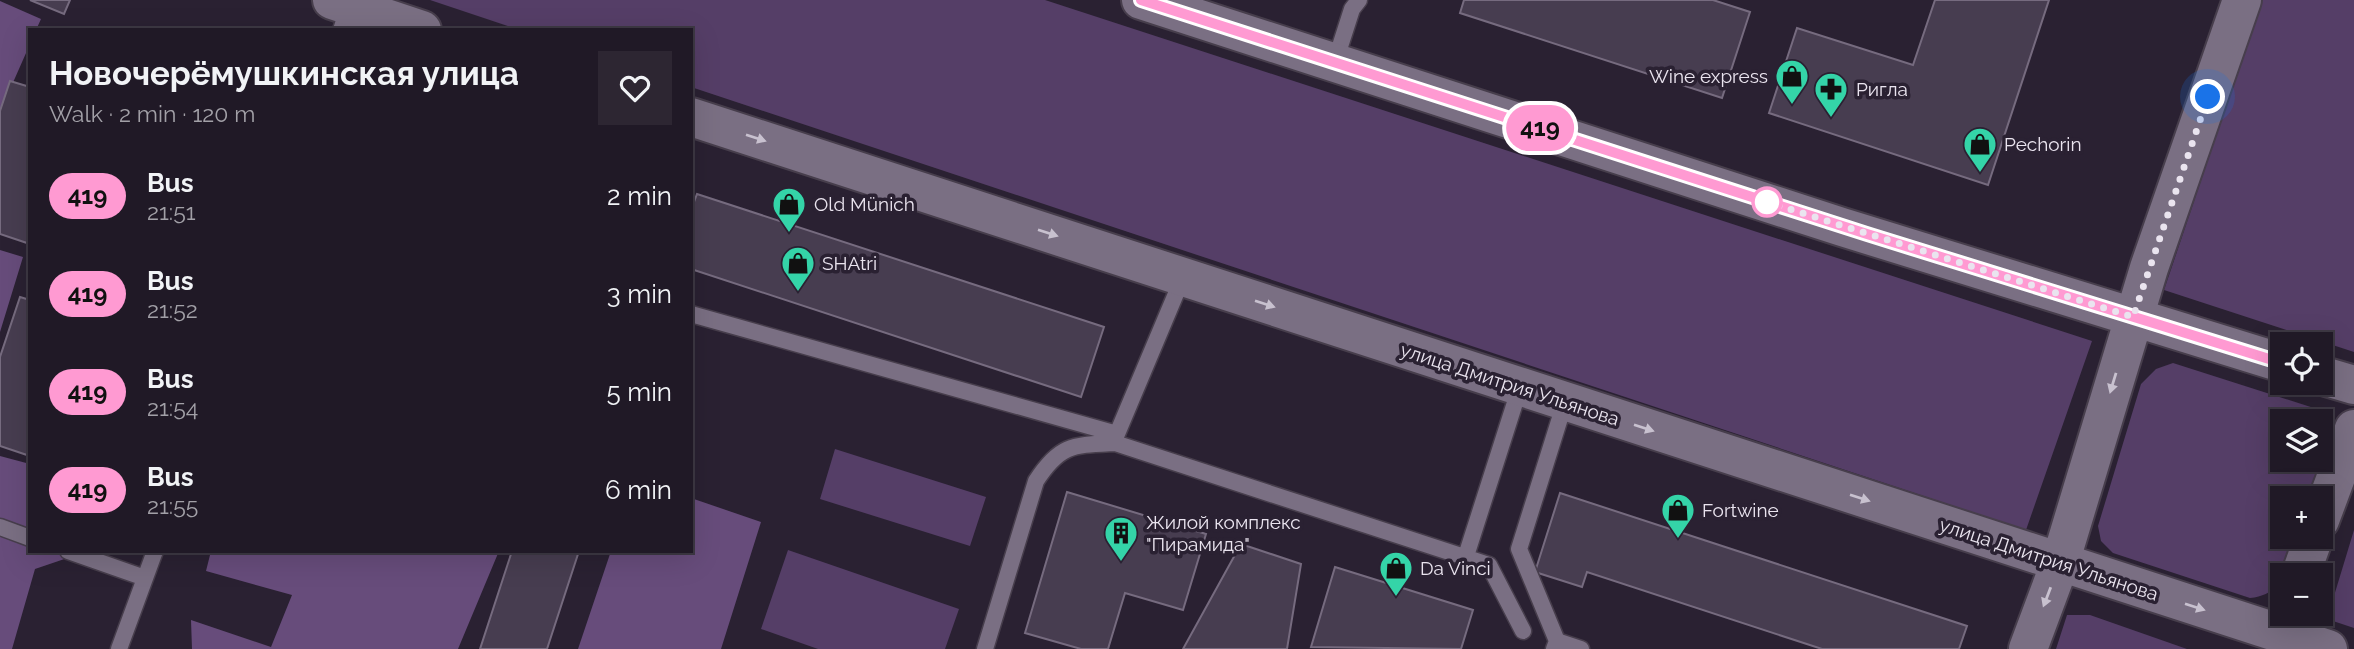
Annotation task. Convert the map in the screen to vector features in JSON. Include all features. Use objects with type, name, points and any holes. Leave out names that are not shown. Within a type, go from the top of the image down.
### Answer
[{"type":"main road","points":[[1141,0],[2270,359]]},
{"type":"main road","points":[[2028,649],[2060,563],[2133,317],[2242,0]]},
{"type":"main road","points":[[341,12],[413,28]]},
{"type":"main road","name":"улица Дмитрия Ульянова","points":[[693,118],[2329,649]]},
{"type":"main road","points":[[2333,379],[2354,385]]},
{"type":"main road","points":[[2333,486],[2354,429]]},
{"type":"lane","points":[[1335,62],[1352,9],[1359,0]]},
{"type":"lane","points":[[693,315],[1117,434],[1183,277]]},
{"type":"lane","points":[[1466,556],[1520,387]]},
{"type":"lane","points":[[1565,402],[1519,549],[1556,645],[1581,649]]},
{"type":"lane","points":[[985,649],[1036,481],[1051,458],[1072,445],[1115,443],[1489,565],[1523,631]]},
{"type":"lane","points":[[0,527],[28,537]]},
{"type":"lane","points":[[74,553],[145,578]]},
{"type":"lane","points":[[119,649],[154,553]]},
{"type":"shaded area","points":[[430,0],[1045,0],[2092,341],[2026,530],[693,88],[693,28],[514,28]]},
{"type":"shaded area","points":[[2262,0],[2354,0],[2354,352],[2333,345],[2333,332],[2293,332],[2164,290]]},
{"type":"shaded area","points":[[0,1],[41,19],[37,28],[28,28],[28,49],[0,112]]},
{"type":"shaded area","points":[[0,250],[23,257],[0,332]]},
{"type":"shaded area","points":[[2173,363],[2317,409],[2270,409],[2270,472],[2321,472],[2315,486],[2270,486],[2270,549],[2292,549],[2288,563],[2270,563],[2270,591],[2250,598],[2113,553],[2101,541],[2098,526],[2141,384],[2156,369]]},
{"type":"shaded area","points":[[835,449],[986,497],[970,546],[820,499]]},
{"type":"shaded area","points":[[0,456],[28,463],[28,553],[82,553],[35,569],[12,649],[0,649]]},
{"type":"shaded area","points":[[693,499],[761,522],[721,649],[578,649],[610,553],[693,553]]},
{"type":"shaded area","points":[[2354,530],[2354,628],[2333,621],[2333,599]]},
{"type":"shaded area","points":[[788,550],[959,609],[945,649],[818,649],[761,629]]},
{"type":"shaded area","points":[[210,553],[498,553],[458,649],[192,649],[191,620],[271,647],[292,595],[206,571]]},
{"type":"shaded area","points":[[2067,615],[2090,615],[2187,649],[2056,649]]},
{"type":"building","points":[[30,0],[70,0],[64,14]]},
{"type":"building","points":[[1464,0],[1713,0],[1750,12],[1722,98],[1460,13]]},
{"type":"building","points":[[1935,0],[2049,0],[1988,185],[1769,113],[1797,28],[1913,65]]},
{"type":"building","points":[[10,81],[28,86],[28,243],[0,234],[0,111]]},
{"type":"building","points":[[697,194],[1104,327],[1081,397],[693,270],[693,205]]},
{"type":"building","points":[[20,297],[28,299],[28,455],[0,446],[0,357]]},
{"type":"building","name":"Жилой комплекс \"Пирамида\"","points":[[1067,492],[1206,534],[1183,610],[1125,593],[1108,649],[1081,649],[1025,633]]},
{"type":"building","points":[[1560,493],[1967,626],[1959,649],[1822,649],[1587,572],[1582,587],[1535,572]]},
{"type":"building","name":"Жилой комплекс \"Пирамида\"","points":[[1241,544],[1301,564],[1287,649],[1183,649]]},
{"type":"building","points":[[511,553],[578,553],[547,649],[480,649]]},
{"type":"building","name":"Жилой комплекс \"Пирамида\"","points":[[1335,567],[1473,610],[1461,649],[1311,647]]},
{"type":"bus line","name":"419","points":[[1141,0],[1867,234],[2270,359]]},
{"type":"place","name":"Wine express","points":[[1792,106]]},
{"type":"place","name":"Ригла","points":[[1831,119]]},
{"type":"place","name":"Pechorin","points":[[1980,174]]},
{"type":"place","name":"Old Münich","points":[[789,234]]},
{"type":"place","name":"SHAtri","points":[[798,293]]},
{"type":"place","name":"Fortwine","points":[[1678,540]]},
{"type":"place","name":"Жилой комплекс \"Пирамида\"","points":[[1121,563]]},
{"type":"place","name":"Da Vinci","points":[[1396,598]]},
{"type":"route","points":[[1767,202],[2133,317],[2208,97]]}]
